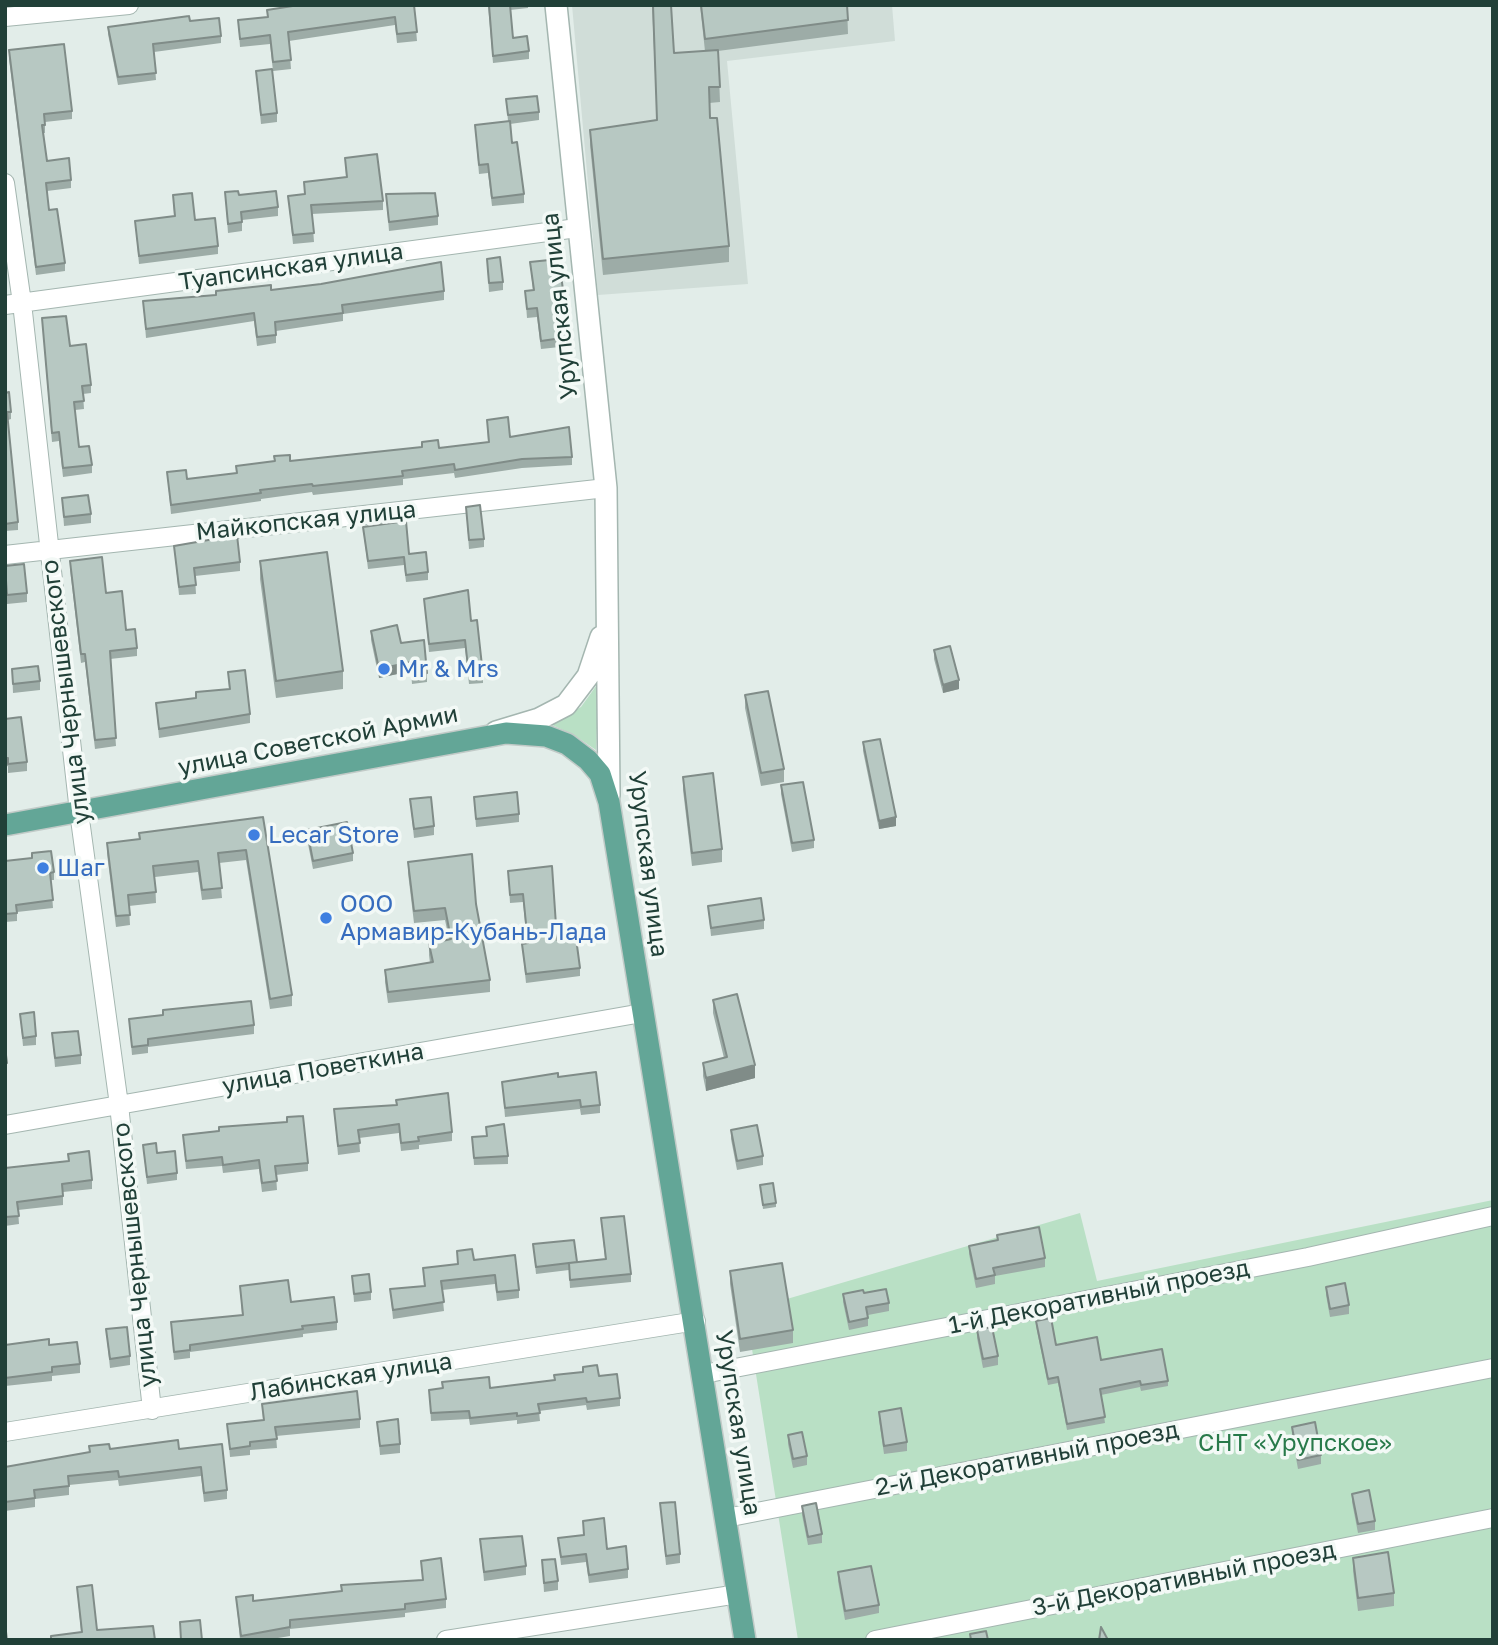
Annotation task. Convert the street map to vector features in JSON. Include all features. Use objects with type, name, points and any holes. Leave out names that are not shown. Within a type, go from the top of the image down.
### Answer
[{"type":"main road","name":"улица Советской Армии","points":[[5,825],[479,737],[527,733],[567,744],[588,760],[600,774],[609,802]]},
{"type":"main road","name":"Урупская улица","points":[[609,802],[642,1013],[696,1321],[745,1640]]},
{"type":"street","points":[[5,17],[130,5]]},
{"type":"street","name":"Урупская улица","points":[[556,5],[577,228],[607,488],[609,802]]},
{"type":"street","name":"улица Чернышевского","points":[[5,183],[14,304],[49,550],[79,812],[119,1105],[152,1410]]},
{"type":"street","name":"Туапсинская улица","points":[[14,304],[577,228]]},
{"type":"street","name":"Майкопская улица","points":[[5,555],[607,488]]},
{"type":"street","points":[[479,737],[539,719],[566,705],[578,693],[596,657],[608,604]]},
{"type":"street","name":"улица Поветкина","points":[[5,1125],[642,1013]]},
{"type":"street","name":"1-й Декоративный проезд","points":[[704,1374],[1308,1257],[1493,1216]]},
{"type":"street","name":"Лабинская улица","points":[[5,1432],[696,1321]]},
{"type":"street","name":"2-й Декоративный проезд","points":[[726,1518],[1493,1368]]},
{"type":"street","name":"3-й Декоративный проезд","points":[[875,1640],[1493,1518]]},
{"type":"street","points":[[446,1640],[738,1594]]},
{"type":"shaded area","points":[[572,5],[892,5],[895,41],[727,61],[748,284],[598,295]]},
{"type":"green space","points":[[599,682],[596,750],[574,735],[550,724],[581,707]]},
{"type":"green space","name":"СНТ «Урупское»","points":[[1493,1200],[1493,1640],[798,1640],[746,1311],[1080,1213],[1097,1281]]},
{"type":"building","points":[[299,5],[414,5],[417,32],[397,34],[395,17],[288,32],[291,60],[273,62],[270,35],[240,39],[238,20],[268,17],[267,10]]},
{"type":"building","points":[[489,5],[510,5],[513,38],[527,36],[529,51],[493,56]]},
{"type":"building","points":[[653,5],[671,5],[674,53],[718,50],[720,87],[709,87],[710,118],[717,118],[729,246],[603,259],[590,130],[657,120]]},
{"type":"building","points":[[701,5],[847,5],[848,20],[705,39]]},
{"type":"building","points":[[189,16],[190,21],[219,18],[221,36],[153,44],[156,73],[118,77],[108,27]]},
{"type":"building","points":[[64,44],[72,111],[44,114],[45,125],[42,125],[47,161],[69,158],[71,180],[46,183],[49,210],[57,209],[65,263],[36,267],[9,50]]},
{"type":"building","points":[[272,69],[277,113],[261,115],[256,71]]},
{"type":"building","points":[[537,96],[539,112],[508,115],[506,99]]},
{"type":"building","points":[[510,121],[512,143],[517,142],[524,194],[492,198],[488,164],[479,165],[475,125]]},
{"type":"building","points":[[377,154],[383,201],[311,205],[314,233],[293,235],[288,196],[305,194],[304,182],[347,177],[345,158]]},
{"type":"building","points":[[238,191],[239,195],[276,191],[278,207],[241,212],[242,222],[228,224],[225,192]]},
{"type":"building","points":[[192,193],[195,220],[215,218],[218,246],[139,256],[135,221],[175,216],[173,195]]},
{"type":"building","points":[[435,193],[438,216],[389,222],[386,194]]},
{"type":"building","points":[[500,257],[503,282],[489,283],[487,259]]},
{"type":"building","points":[[559,259],[569,337],[541,341],[537,308],[527,309],[525,291],[534,290],[530,262]]},
{"type":"building","points":[[441,262],[444,291],[342,305],[343,313],[275,322],[276,335],[257,337],[254,313],[146,329],[143,301],[216,295],[216,291],[271,285],[271,290],[321,284]]},
{"type":"building","points":[[66,316],[70,346],[86,344],[91,385],[82,386],[84,401],[74,402],[79,447],[89,446],[92,465],[63,468],[59,432],[52,433],[42,318]]},
{"type":"building","points":[[9,392],[11,412],[7,412],[18,522],[5,524],[5,393]]},
{"type":"building","points":[[508,417],[510,437],[569,427],[572,457],[522,459],[455,470],[454,464],[402,471],[403,476],[260,490],[261,493],[171,505],[167,472],[186,470],[187,479],[237,473],[236,466],[275,461],[274,456],[290,455],[290,461],[422,447],[422,442],[438,440],[439,448],[489,442],[487,420]]},
{"type":"building","points":[[88,495],[91,514],[64,517],[62,498]]},
{"type":"building","points":[[480,505],[484,539],[469,540],[466,507]]},
{"type":"building","points":[[406,521],[409,554],[426,552],[428,572],[406,575],[404,557],[368,561],[363,527]]},
{"type":"building","points":[[237,535],[240,562],[194,568],[196,585],[179,587],[174,546]]},
{"type":"building","points":[[327,552],[343,671],[276,681],[260,561]]},
{"type":"building","points":[[102,557],[106,593],[122,591],[126,630],[135,629],[137,648],[110,651],[116,738],[95,740],[70,561]]},
{"type":"building","points":[[24,564],[27,593],[7,595],[5,566]]},
{"type":"building","points":[[468,590],[471,621],[477,620],[483,675],[469,676],[465,640],[429,644],[424,599]]},
{"type":"building","points":[[397,625],[401,643],[424,640],[427,673],[412,675],[411,662],[379,669],[371,631]]},
{"type":"building","points":[[950,646],[959,680],[943,685],[934,650]]},
{"type":"building","points":[[38,666],[40,681],[13,684],[12,669]]},
{"type":"building","points":[[245,670],[250,714],[159,729],[156,703],[196,698],[196,692],[230,689],[228,672]]},
{"type":"building","points":[[768,691],[784,769],[761,773],[745,695]]},
{"type":"building","points":[[21,717],[27,762],[8,764],[8,758],[5,758],[5,719]]},
{"type":"building","points":[[880,739],[896,817],[879,821],[863,742]]},
{"type":"building","points":[[713,773],[722,849],[692,853],[683,777]]},
{"type":"building","points":[[803,782],[814,840],[792,843],[781,785]]},
{"type":"building","points":[[517,792],[519,814],[476,819],[474,797]]},
{"type":"building","points":[[431,797],[434,826],[414,829],[410,799]]},
{"type":"building","points":[[263,817],[292,995],[270,999],[246,850],[218,853],[222,888],[202,890],[198,861],[153,866],[156,892],[128,895],[130,915],[116,916],[107,843],[140,839],[139,833]]},
{"type":"building","points":[[347,822],[353,853],[313,861],[307,830]]},
{"type":"building","points":[[51,851],[54,872],[50,873],[53,900],[16,905],[17,913],[5,914],[5,861],[32,858],[32,853]]},
{"type":"building","points":[[472,854],[476,904],[490,980],[388,992],[385,970],[433,962],[429,944],[451,939],[445,908],[414,911],[408,862]]},
{"type":"building","points":[[552,866],[557,940],[576,938],[580,968],[526,974],[522,944],[528,943],[523,894],[510,895],[508,871]]},
{"type":"building","points":[[761,898],[764,920],[711,928],[708,906]]},
{"type":"building","points":[[737,994],[755,1065],[706,1078],[703,1063],[727,1057],[713,1000]]},
{"type":"building","points":[[251,1001],[254,1025],[148,1039],[148,1045],[132,1047],[129,1019],[163,1015],[163,1010]]},
{"type":"building","points":[[34,1012],[36,1036],[23,1038],[20,1014]]},
{"type":"building","points":[[78,1031],[81,1055],[55,1058],[52,1033]]},
{"type":"building","points":[[596,1072],[600,1105],[581,1107],[580,1100],[505,1108],[502,1082],[558,1073],[558,1077]]},
{"type":"building","points":[[448,1093],[452,1132],[418,1137],[419,1141],[401,1143],[399,1124],[358,1130],[360,1143],[338,1146],[334,1109],[397,1105],[396,1100]]},
{"type":"building","points":[[303,1116],[308,1163],[275,1166],[277,1181],[262,1183],[259,1160],[223,1165],[222,1157],[186,1161],[183,1135],[219,1131],[219,1127],[287,1122],[287,1117]]},
{"type":"building","points":[[504,1124],[508,1156],[474,1158],[472,1137],[487,1136],[486,1127]]},
{"type":"building","points":[[757,1125],[763,1156],[737,1161],[731,1130]]},
{"type":"building","points":[[156,1143],[157,1153],[175,1151],[177,1173],[147,1177],[143,1145]]},
{"type":"building","points":[[89,1151],[92,1180],[62,1184],[63,1196],[17,1202],[19,1216],[5,1217],[5,1168],[69,1161],[68,1154]]},
{"type":"building","points":[[773,1183],[776,1203],[763,1205],[760,1185]]},
{"type":"building","points":[[624,1216],[631,1274],[570,1280],[569,1263],[606,1259],[601,1218]]},
{"type":"building","points":[[1039,1227],[1045,1258],[993,1268],[995,1275],[976,1279],[969,1246],[998,1240],[997,1235]]},
{"type":"building","points":[[574,1240],[577,1262],[536,1267],[533,1244]]},
{"type":"building","points":[[472,1249],[474,1260],[515,1255],[519,1290],[497,1292],[495,1275],[441,1281],[444,1302],[393,1310],[390,1289],[425,1286],[423,1268],[458,1264],[457,1251]]},
{"type":"building","points":[[782,1263],[793,1330],[740,1339],[730,1271]]},
{"type":"building","points":[[369,1274],[371,1292],[354,1294],[352,1276]]},
{"type":"building","points":[[288,1280],[291,1302],[334,1297],[337,1322],[190,1345],[190,1350],[174,1352],[171,1322],[243,1315],[240,1286]]},
{"type":"building","points":[[1345,1283],[1349,1305],[1330,1309],[1326,1287]]},
{"type":"building","points":[[886,1289],[889,1303],[866,1307],[868,1318],[849,1322],[843,1294]]},
{"type":"building","points":[[1051,1318],[1056,1345],[1097,1337],[1101,1360],[1162,1349],[1168,1381],[1141,1385],[1140,1381],[1100,1389],[1105,1417],[1067,1424],[1058,1377],[1048,1379],[1036,1321]]},
{"type":"building","points":[[127,1327],[130,1356],[110,1359],[106,1329]]},
{"type":"building","points":[[992,1327],[998,1356],[983,1359],[977,1330]]},
{"type":"building","points":[[49,1339],[49,1345],[77,1342],[80,1364],[52,1367],[52,1372],[5,1378],[5,1345]]},
{"type":"building","points":[[597,1365],[599,1376],[617,1374],[620,1398],[587,1402],[586,1398],[538,1404],[540,1413],[517,1416],[517,1413],[470,1418],[469,1411],[431,1413],[429,1390],[443,1388],[442,1382],[489,1377],[490,1388],[555,1380],[554,1375],[583,1372],[583,1367]]},
{"type":"building","points":[[357,1391],[360,1419],[275,1427],[277,1439],[250,1442],[250,1446],[230,1449],[227,1424],[264,1420],[262,1404]]},
{"type":"building","points":[[901,1408],[907,1442],[884,1446],[879,1412]]},
{"type":"building","points":[[398,1419],[400,1444],[380,1446],[377,1422]]},
{"type":"building","points":[[1315,1422],[1321,1455],[1298,1460],[1292,1427]]},
{"type":"building","points":[[802,1432],[807,1456],[793,1459],[788,1435]]},
{"type":"building","points":[[178,1440],[179,1449],[222,1444],[227,1490],[204,1493],[201,1467],[119,1477],[118,1471],[68,1476],[69,1486],[34,1490],[35,1498],[5,1502],[5,1467],[90,1452],[89,1446],[109,1444],[110,1449]]},
{"type":"building","points":[[1369,1490],[1375,1521],[1358,1524],[1352,1494]]},
{"type":"building","points":[[675,1502],[680,1554],[666,1556],[660,1503]]},
{"type":"building","points":[[816,1503],[822,1534],[808,1537],[802,1506]]},
{"type":"building","points":[[604,1518],[607,1549],[626,1546],[628,1569],[589,1575],[586,1554],[561,1557],[558,1538],[584,1535],[583,1521]]},
{"type":"building","points":[[522,1536],[526,1566],[484,1572],[480,1539]]},
{"type":"building","points":[[1388,1552],[1394,1593],[1358,1598],[1353,1558]]},
{"type":"building","points":[[441,1558],[446,1599],[405,1604],[405,1609],[290,1620],[290,1627],[241,1636],[236,1597],[253,1595],[253,1601],[342,1591],[341,1585],[423,1580],[421,1561]]},
{"type":"building","points":[[555,1559],[558,1581],[544,1583],[542,1560]]},
{"type":"building","points":[[871,1566],[879,1605],[845,1611],[838,1572]]},
{"type":"building","points":[[92,1585],[97,1630],[153,1626],[155,1640],[51,1640],[51,1636],[82,1632],[77,1587]]},
{"type":"building","points":[[200,1620],[202,1640],[181,1640],[180,1622]]},
{"type":"building","points":[[1101,1627],[1108,1640],[1099,1640]]},
{"type":"building","points":[[986,1631],[988,1640],[971,1640],[970,1634]]},
{"type":"place","name":"Mr & Mrs","points":[[384,669]]},
{"type":"place","name":"Lecar Store","points":[[254,835]]},
{"type":"place","name":"Шаг","points":[[43,868]]},
{"type":"place","name":"ООО Армавир-Кубань-Лада","points":[[326,918]]}]
